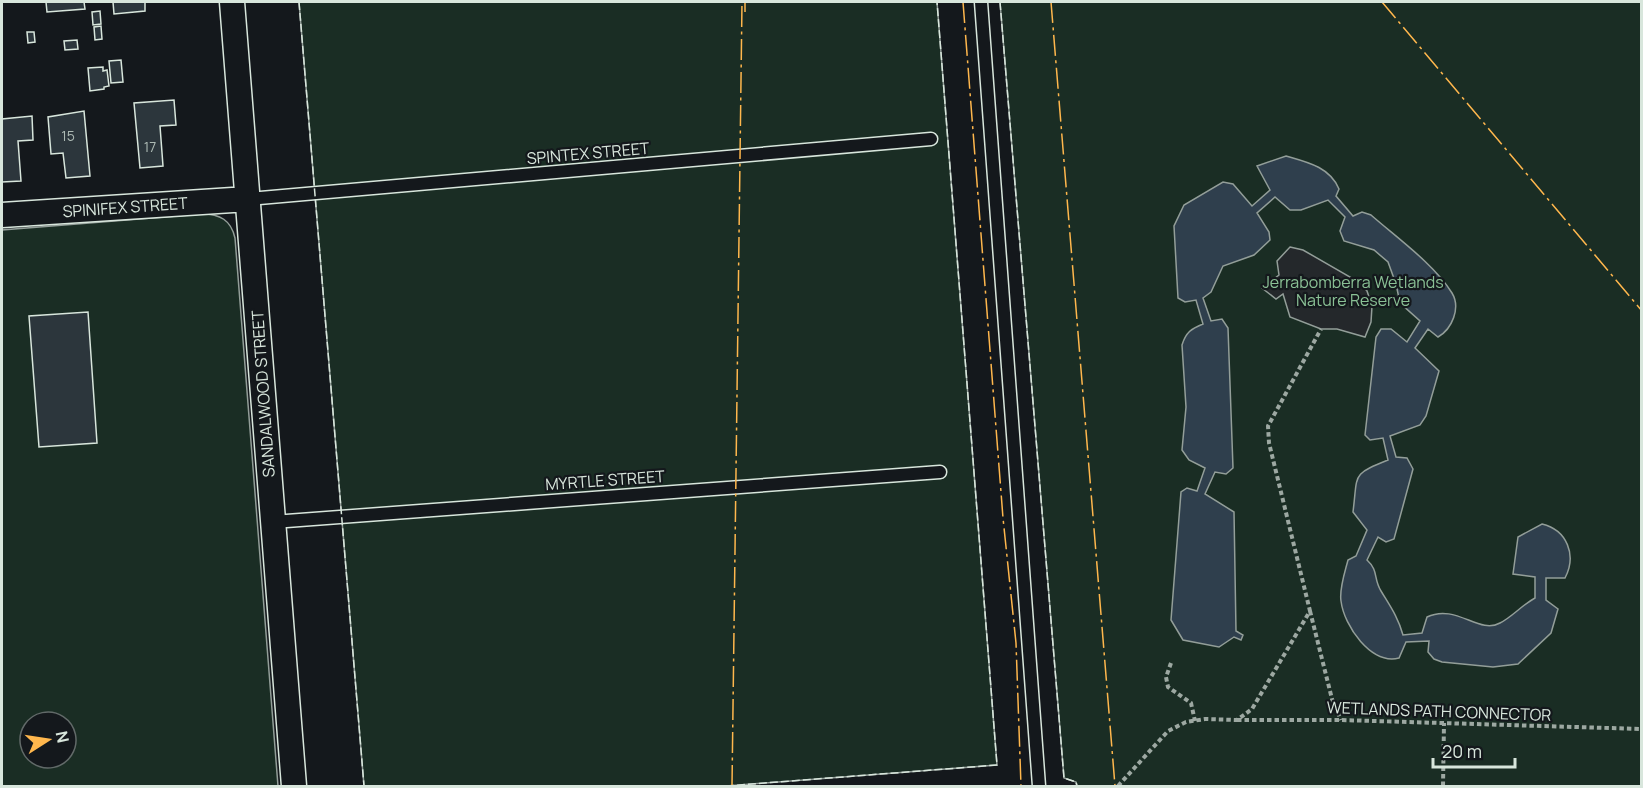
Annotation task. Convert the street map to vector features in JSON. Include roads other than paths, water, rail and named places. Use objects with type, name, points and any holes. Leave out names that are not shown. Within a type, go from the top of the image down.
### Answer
[{"type":"street","name":"SANDALWOOD STREET","points":[[232,2],[294,786]]},
{"type":"street","name":"SPINIFEX STREET","points":[[2,214],[249,199]]},
{"type":"lane","points":[[981,2],[1039,786]]},
{"type":"lane","name":"SPINTEX STREET","points":[[249,199],[931,139]]},
{"type":"lane","name":"MYRTLE STREET","points":[[273,522],[940,472]]},
{"type":"water","points":[[1286,156],[1317,166],[1330,175],[1339,189],[1336,196],[1353,216],[1362,212],[1371,215],[1436,272],[1455,299],[1454,318],[1447,329],[1438,337],[1428,329],[1415,348],[1439,371],[1426,416],[1420,425],[1390,436],[1396,457],[1407,458],[1413,469],[1394,539],[1386,542],[1378,537],[1367,560],[1373,568],[1379,586],[1403,635],[1422,633],[1427,617],[1438,614],[1457,616],[1492,626],[1509,618],[1535,598],[1535,577],[1513,574],[1518,537],[1542,524],[1551,527],[1558,532],[1567,545],[1570,561],[1565,578],[1546,578],[1546,600],[1558,609],[1551,633],[1518,664],[1493,667],[1442,662],[1434,659],[1428,652],[1429,641],[1406,642],[1399,658],[1389,659],[1369,650],[1353,632],[1347,621],[1341,601],[1343,581],[1348,560],[1356,556],[1367,530],[1353,512],[1358,477],[1368,469],[1388,460],[1383,438],[1370,440],[1365,435],[1376,337],[1381,329],[1391,329],[1407,342],[1420,321],[1400,303],[1388,262],[1374,250],[1344,241],[1340,231],[1345,217],[1328,200],[1301,210],[1290,210],[1275,197],[1257,213],[1269,232],[1270,240],[1254,255],[1223,266],[1211,292],[1203,298],[1211,321],[1222,319],[1228,328],[1233,468],[1226,474],[1215,472],[1205,494],[1234,512],[1236,631],[1243,635],[1241,640],[1234,637],[1219,647],[1183,640],[1171,620],[1181,492],[1187,488],[1197,491],[1205,468],[1189,460],[1182,450],[1186,407],[1182,345],[1190,332],[1203,324],[1196,300],[1185,302],[1178,298],[1174,226],[1184,205],[1223,182],[1233,184],[1252,206],[1270,190],[1257,166]]},
{"type":"park label","name":"Jerrabomberra Wetlands Nature Reserve","points":[[1353,291]]}]
